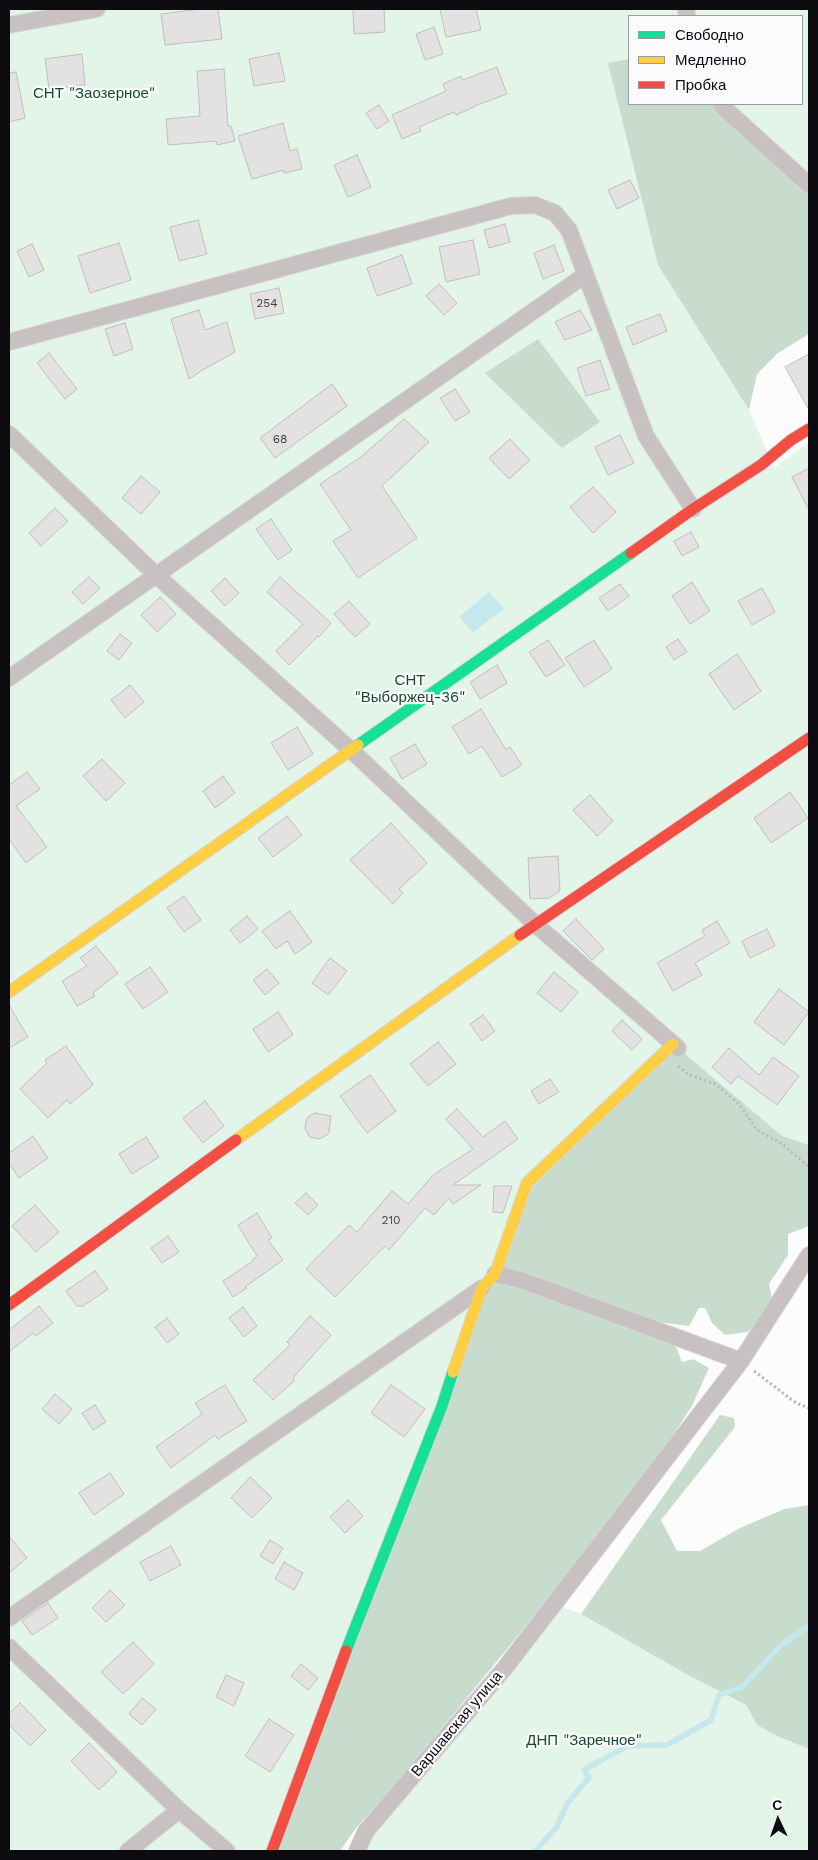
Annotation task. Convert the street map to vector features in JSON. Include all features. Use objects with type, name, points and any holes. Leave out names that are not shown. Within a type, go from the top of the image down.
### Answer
[{"type":"street","points":[[9,25],[97,9]]},
{"type":"street","points":[[722,105],[809,185]]},
{"type":"street","points":[[9,342],[511,206],[534,205],[555,213],[569,230],[646,436],[693,509]]},
{"type":"street","points":[[9,678],[585,275]]},
{"type":"street","points":[[9,992],[693,509],[761,465],[791,440],[809,429]]},
{"type":"street","points":[[9,434],[156,574],[352,751],[535,924],[671,1048],[527,1183],[495,1274],[482,1288],[9,1618]]},
{"type":"street","points":[[9,1305],[535,924],[809,738]]},
{"type":"street","name":"Варшавская улица","points":[[357,1851],[366,1831],[504,1669],[742,1362],[809,1255]]},
{"type":"street","points":[[495,1274],[521,1280],[742,1362]]},
{"type":"street","points":[[272,1851],[329,1694],[442,1406],[482,1288]]},
{"type":"street","points":[[9,1647],[179,1810],[227,1851]]},
{"type":"street","points":[[128,1851],[179,1810]]},
{"type":"path","points":[[671,1048],[688,1075],[715,1084],[738,1104],[757,1130],[781,1143],[809,1167]]},
{"type":"path","points":[[742,1362],[796,1403],[809,1408]]},
{"type":"green space","name":"СНТ \"Выборжец-36\"","points":[[9,9],[809,9],[809,185],[722,105],[803,105],[803,15],[628,15],[628,59],[609,63],[658,265],[749,410],[774,468],[809,442],[809,1145],[782,1137],[678,1048],[271,1851],[9,1851]]},
{"type":"green space","points":[[628,59],[628,105],[722,105],[809,185],[809,334],[778,353],[757,374],[749,410],[658,265],[608,63]]},
{"type":"green space","points":[[538,339],[600,422],[562,448],[485,373]]},
{"type":"green space","points":[[678,1048],[782,1136],[809,1145],[809,1226],[788,1234],[788,1255],[769,1284],[772,1299],[748,1332],[725,1335],[712,1323],[705,1308],[699,1308],[689,1326],[657,1322],[677,1349],[682,1362],[693,1359],[709,1368],[692,1406],[660,1455],[557,1588],[401,1778],[356,1828],[340,1851],[271,1851],[529,1181]]},
{"type":"green space","points":[[720,1415],[734,1418],[735,1427],[661,1520],[677,1551],[700,1551],[738,1529],[784,1509],[809,1505],[809,1749],[777,1736],[757,1725],[746,1705],[686,1674],[581,1614]]},
{"type":"green space","name":"ДНП \"Заречное\"","points":[[555,1604],[581,1614],[686,1674],[746,1705],[757,1725],[777,1736],[809,1749],[809,1851],[357,1851]]},
{"type":"water","points":[[489,592],[504,609],[473,632],[459,617]]},
{"type":"building","points":[[218,9],[222,39],[165,45],[161,14]]},
{"type":"building","points":[[353,9],[384,9],[385,32],[354,34]]},
{"type":"building","points":[[440,9],[476,9],[481,30],[446,37]]},
{"type":"building","points":[[434,27],[443,54],[425,60],[416,34]]},
{"type":"building","points":[[279,53],[285,81],[254,86],[249,59]]},
{"type":"building","points":[[82,54],[85,85],[49,89],[45,59]]},
{"type":"building","points":[[497,67],[507,94],[456,115],[454,112],[419,127],[421,131],[402,139],[392,115],[446,91],[443,84],[461,76],[463,80]]},
{"type":"building","points":[[224,69],[228,126],[231,126],[235,141],[217,145],[216,141],[168,145],[166,119],[200,116],[197,71]]},
{"type":"building","points":[[16,72],[25,118],[9,122],[9,73]]},
{"type":"building","points":[[379,105],[389,121],[377,129],[366,113]]},
{"type":"building","points":[[283,123],[290,151],[297,149],[302,169],[284,173],[284,170],[252,179],[238,136]]},
{"type":"building","points":[[357,155],[371,187],[348,197],[334,165]]},
{"type":"building","points":[[630,180],[639,198],[617,209],[608,190]]},
{"type":"building","points":[[198,220],[207,254],[179,261],[170,227]]},
{"type":"building","points":[[505,224],[510,242],[489,248],[484,230]]},
{"type":"building","points":[[473,240],[480,274],[446,282],[439,247]]},
{"type":"building","points":[[119,243],[131,280],[90,293],[78,256]]},
{"type":"building","points":[[32,244],[44,270],[29,277],[17,251]]},
{"type":"building","points":[[554,245],[564,271],[543,279],[534,253]]},
{"type":"building","points":[[402,255],[412,284],[377,296],[367,268]]},
{"type":"building","points":[[439,284],[457,303],[444,315],[426,296]]},
{"type":"building","points":[[279,288],[284,313],[255,319],[250,294]]},
{"type":"building","points":[[199,310],[205,330],[227,322],[235,352],[189,379],[171,319]]},
{"type":"building","points":[[580,310],[592,330],[565,340],[555,322]]},
{"type":"building","points":[[660,314],[667,331],[633,345],[626,327]]},
{"type":"building","points":[[125,323],[133,349],[114,356],[105,329]]},
{"type":"building","points":[[49,353],[77,389],[65,399],[37,363]]},
{"type":"building","points":[[809,354],[809,410],[785,367]]},
{"type":"building","points":[[600,360],[610,389],[586,396],[577,368]]},
{"type":"building","points":[[332,384],[347,406],[275,458],[260,438]]},
{"type":"building","points":[[455,389],[470,412],[455,421],[440,398]]},
{"type":"building","points":[[404,419],[429,442],[382,486],[417,538],[358,578],[333,541],[351,530],[320,484],[361,457]]},
{"type":"building","points":[[620,435],[634,463],[608,475],[595,447]]},
{"type":"building","points":[[510,439],[530,460],[509,479],[489,458]]},
{"type":"building","points":[[809,468],[809,510],[792,477]]},
{"type":"building","points":[[141,476],[160,492],[141,514],[122,498]]},
{"type":"building","points":[[593,487],[616,512],[593,533],[570,507]]},
{"type":"building","points":[[55,508],[68,521],[41,546],[29,533]]},
{"type":"building","points":[[271,519],[292,550],[278,560],[256,529]]},
{"type":"building","points":[[691,532],[699,547],[682,556],[674,541]]},
{"type":"building","points":[[89,577],[100,588],[83,604],[72,592]]},
{"type":"building","points":[[280,577],[331,623],[289,665],[276,651],[303,624],[267,592]]},
{"type":"building","points":[[225,578],[239,593],[225,606],[211,591]]},
{"type":"building","points":[[692,582],[710,611],[690,624],[672,596]]},
{"type":"building","points":[[620,584],[629,596],[608,611],[599,598]]},
{"type":"building","points":[[762,588],[775,612],[752,625],[738,601]]},
{"type":"building","points":[[160,597],[176,614],[157,632],[141,615]]},
{"type":"building","points":[[349,601],[370,624],[355,637],[334,614]]},
{"type":"building","points":[[120,634],[132,643],[119,660],[107,651]]},
{"type":"building","points":[[678,639],[687,652],[674,660],[666,647]]},
{"type":"building","points":[[548,640],[565,665],[546,677],[529,652]]},
{"type":"building","points":[[594,640],[612,669],[584,687],[565,658]]},
{"type":"building","points":[[737,654],[761,691],[734,710],[709,674]]},
{"type":"building","points":[[497,665],[507,683],[480,699],[470,682]]},
{"type":"building","points":[[130,685],[144,702],[125,718],[111,700]]},
{"type":"building","points":[[481,709],[506,750],[510,747],[522,765],[502,777],[482,746],[469,754],[452,727]]},
{"type":"building","points":[[297,727],[313,754],[288,770],[271,743]]},
{"type":"building","points":[[415,744],[427,764],[402,779],[390,758]]},
{"type":"building","points":[[102,759],[125,783],[106,801],[83,776]]},
{"type":"building","points":[[27,772],[40,789],[16,806],[47,847],[26,863],[9,839],[9,785]]},
{"type":"building","points":[[223,776],[235,793],[215,808],[203,791]]},
{"type":"building","points":[[790,792],[808,818],[771,843],[754,818]]},
{"type":"building","points":[[590,795],[613,821],[597,836],[573,810]]},
{"type":"building","points":[[287,816],[302,835],[273,857],[258,838]]},
{"type":"building","points":[[391,823],[427,863],[399,889],[403,893],[393,904],[350,860]]},
{"type":"building","points":[[558,856],[560,891],[549,898],[530,899],[528,858]]},
{"type":"building","points":[[184,896],[201,920],[184,932],[167,908]]},
{"type":"building","points":[[290,911],[312,942],[295,954],[287,941],[276,949],[262,931]]},
{"type":"building","points":[[247,916],[258,929],[240,943],[230,930]]},
{"type":"building","points":[[576,919],[604,949],[592,960],[563,931]]},
{"type":"building","points":[[717,921],[730,943],[695,963],[702,975],[673,991],[657,963],[705,936],[702,930]]},
{"type":"building","points":[[767,929],[775,946],[750,958],[742,941]]},
{"type":"building","points":[[96,946],[118,973],[93,993],[95,996],[77,1006],[62,981],[87,966],[80,958]]},
{"type":"building","points":[[330,958],[347,971],[328,995],[312,983]]},
{"type":"building","points":[[150,967],[168,992],[143,1009],[125,984]]},
{"type":"building","points":[[267,969],[279,983],[265,995],[253,980]]},
{"type":"building","points":[[554,972],[578,992],[561,1012],[537,993]]},
{"type":"building","points":[[779,989],[809,1012],[784,1045],[754,1022]]},
{"type":"building","points":[[9,1005],[28,1037],[9,1048]]},
{"type":"building","points":[[278,1012],[293,1035],[268,1052],[253,1029]]},
{"type":"building","points":[[483,1015],[495,1031],[482,1041],[470,1024]]},
{"type":"building","points":[[622,1020],[642,1039],[632,1050],[612,1031]]},
{"type":"building","points":[[438,1042],[456,1064],[428,1086],[410,1064]]},
{"type":"building","points":[[66,1046],[93,1085],[70,1104],[67,1100],[48,1118],[20,1089],[47,1063],[45,1060]]},
{"type":"building","points":[[729,1048],[759,1075],[773,1057],[799,1076],[777,1105],[738,1076],[731,1084],[712,1067]]},
{"type":"building","points":[[370,1075],[396,1111],[367,1133],[340,1096]]},
{"type":"building","points":[[550,1079],[559,1092],[539,1104],[531,1091]]},
{"type":"building","points":[[205,1101],[224,1126],[203,1143],[183,1118]]},
{"type":"building","points":[[457,1109],[483,1137],[505,1121],[518,1139],[453,1185],[481,1185],[453,1204],[449,1198],[434,1215],[425,1208],[389,1250],[385,1246],[335,1297],[306,1269],[349,1225],[357,1232],[392,1191],[408,1204],[433,1175],[473,1149],[446,1119]]},
{"type":"building","points":[[315,1113],[331,1116],[329,1132],[319,1139],[310,1137],[305,1129],[308,1117]]},
{"type":"building","points":[[33,1136],[48,1158],[19,1178],[9,1163],[9,1153]]},
{"type":"building","points":[[146,1137],[159,1157],[132,1174],[119,1154]]},
{"type":"building","points":[[494,1186],[512,1186],[503,1213],[493,1212]]},
{"type":"building","points":[[306,1193],[318,1205],[308,1215],[295,1203]]},
{"type":"building","points":[[35,1205],[59,1232],[36,1252],[12,1226]]},
{"type":"building","points":[[257,1213],[272,1238],[268,1240],[283,1260],[233,1297],[223,1281],[253,1261],[257,1256],[238,1225]]},
{"type":"building","points":[[168,1236],[179,1252],[162,1263],[151,1248]]},
{"type":"building","points":[[95,1271],[108,1289],[83,1306],[77,1306],[66,1291]]},
{"type":"building","points":[[39,1306],[53,1323],[36,1336],[33,1333],[9,1352],[9,1330]]},
{"type":"building","points":[[243,1307],[257,1326],[244,1337],[229,1318]]},
{"type":"building","points":[[310,1316],[331,1335],[293,1378],[295,1380],[273,1400],[253,1380],[290,1345],[287,1342]]},
{"type":"building","points":[[167,1318],[179,1334],[167,1343],[155,1327]]},
{"type":"building","points":[[225,1385],[247,1421],[218,1439],[215,1435],[171,1468],[156,1447],[202,1414],[195,1403]]},
{"type":"building","points":[[391,1385],[425,1409],[404,1437],[371,1413]]},
{"type":"building","points":[[55,1394],[72,1409],[59,1424],[42,1409]]},
{"type":"building","points":[[95,1405],[106,1422],[93,1430],[82,1413]]},
{"type":"building","points":[[110,1473],[124,1494],[94,1515],[79,1493]]},
{"type":"building","points":[[250,1477],[272,1498],[252,1518],[231,1498]]},
{"type":"building","points":[[348,1500],[363,1516],[345,1533],[330,1517]]},
{"type":"building","points":[[9,1536],[27,1558],[9,1573]]},
{"type":"building","points":[[270,1540],[283,1548],[273,1564],[260,1556]]},
{"type":"building","points":[[171,1546],[181,1565],[150,1581],[140,1562]]},
{"type":"building","points":[[284,1562],[303,1573],[294,1590],[275,1579]]},
{"type":"building","points":[[110,1590],[125,1605],[106,1622],[92,1608]]},
{"type":"building","points":[[48,1603],[58,1618],[32,1635],[22,1621]]},
{"type":"building","points":[[133,1642],[154,1664],[123,1694],[101,1672]]},
{"type":"building","points":[[301,1664],[318,1678],[308,1690],[291,1676]]},
{"type":"building","points":[[226,1675],[244,1683],[234,1706],[216,1697]]},
{"type":"building","points":[[142,1698],[156,1709],[142,1725],[129,1714]]},
{"type":"building","points":[[20,1703],[46,1730],[30,1746],[9,1725],[9,1714]]},
{"type":"building","points":[[269,1719],[294,1735],[270,1772],[245,1756]]},
{"type":"building","points":[[89,1743],[117,1772],[99,1790],[71,1761]]},
{"type":"waterway","points":[[535,1851],[556,1828],[568,1802],[589,1778],[584,1770],[627,1746],[667,1745],[711,1720],[719,1695],[742,1687],[781,1645],[809,1626]]},
{"type":"traffic: fast","points":[[358,745],[631,553]]},
{"type":"traffic: fast","points":[[346,1651],[442,1406],[453,1372]]},
{"type":"traffic: slow","points":[[9,992],[358,745]]},
{"type":"traffic: slow","points":[[236,1140],[520,935]]},
{"type":"traffic: slow","points":[[453,1372],[482,1288],[495,1274],[527,1183],[673,1044]]},
{"type":"traffic: jam","points":[[631,553],[693,509],[761,465],[791,440],[809,429]]},
{"type":"traffic: jam","points":[[520,935],[809,738]]},
{"type":"traffic: jam","points":[[9,1305],[236,1140]]},
{"type":"traffic: jam","points":[[272,1851],[346,1651]]},
{"type":"park label","name":"СНТ \"Заозерное\"","points":[[94,94]]}]
